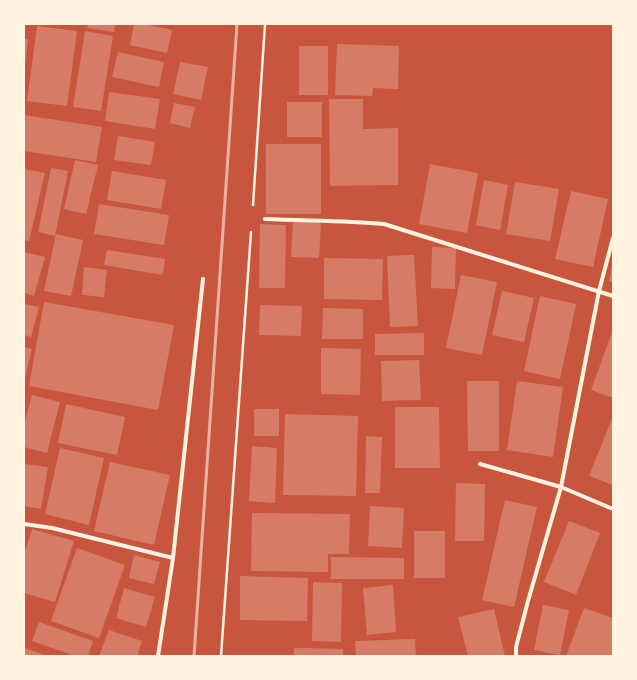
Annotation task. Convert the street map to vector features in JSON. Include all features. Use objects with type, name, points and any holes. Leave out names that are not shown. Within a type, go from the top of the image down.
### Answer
[{"type":"street","points":[[265,219],[353,221],[384,224],[613,296]]},
{"type":"street","points":[[516,656],[516,647],[528,601],[561,487],[599,291],[613,238]]},
{"type":"street","points":[[158,656],[173,558],[203,279]]},
{"type":"street","points":[[480,464],[561,487],[613,509]]},
{"type":"street","points":[[24,524],[52,528],[173,558]]},
{"type":"path","points":[[253,210],[265,24]]},
{"type":"path","points":[[221,656],[252,226]]},
{"type":"building","points":[[88,24],[115,24],[114,32],[87,28]]},
{"type":"building","points":[[134,24],[144,24],[172,30],[167,53],[130,45]]},
{"type":"building","points":[[37,26],[77,31],[67,106],[27,101]]},
{"type":"building","points":[[85,31],[113,36],[101,111],[73,107]]},
{"type":"building","points":[[24,39],[28,39],[25,67],[24,67]]},
{"type":"building","points":[[337,44],[399,46],[398,89],[373,88],[372,96],[335,95]]},
{"type":"building","points":[[299,46],[328,46],[328,95],[299,95]]},
{"type":"building","points":[[118,52],[164,62],[159,87],[112,77]]},
{"type":"building","points":[[180,62],[208,67],[201,100],[173,94]]},
{"type":"building","points":[[109,92],[160,99],[155,129],[105,121]]},
{"type":"building","points":[[329,99],[363,99],[363,129],[398,128],[398,185],[330,186]]},
{"type":"building","points":[[287,102],[322,102],[322,137],[287,137]]},
{"type":"building","points":[[174,103],[195,107],[190,128],[170,123]]},
{"type":"building","points":[[24,115],[102,127],[96,162],[24,151]]},
{"type":"building","points":[[118,136],[155,142],[151,165],[114,160]]},
{"type":"building","points":[[266,144],[321,144],[321,214],[266,214]]},
{"type":"building","points":[[75,160],[98,165],[86,214],[64,209]]},
{"type":"building","points":[[430,164],[478,173],[467,233],[419,224]]},
{"type":"building","points":[[51,168],[68,171],[55,236],[38,232]]},
{"type":"building","points":[[24,169],[45,173],[29,241],[24,240]]},
{"type":"building","points":[[112,171],[166,180],[161,209],[107,200]]},
{"type":"building","points":[[484,180],[508,185],[500,230],[476,225]]},
{"type":"building","points":[[515,182],[559,189],[550,241],[506,234]]},
{"type":"building","points":[[571,191],[608,199],[593,267],[555,259]]},
{"type":"building","points":[[99,204],[169,215],[164,245],[94,234]]},
{"type":"building","points":[[293,221],[321,223],[319,258],[291,257]]},
{"type":"building","points":[[260,224],[286,225],[285,288],[259,288]]},
{"type":"building","points":[[56,234],[83,240],[71,296],[44,291]]},
{"type":"building","points":[[432,247],[456,248],[455,289],[431,288]]},
{"type":"building","points":[[107,250],[165,259],[163,275],[104,265]]},
{"type":"building","points":[[24,252],[45,257],[34,296],[24,293]]},
{"type":"building","points":[[414,255],[418,326],[390,327],[387,256]]},
{"type":"building","points":[[324,258],[383,259],[382,300],[324,299]]},
{"type":"building","points":[[613,266],[613,282],[609,281]]},
{"type":"building","points":[[84,267],[107,270],[104,297],[82,295]]},
{"type":"building","points":[[461,275],[497,282],[482,355],[446,348]]},
{"type":"building","points":[[502,291],[534,298],[524,342],[492,335]]},
{"type":"building","points":[[540,296],[576,304],[560,379],[524,371]]},
{"type":"building","points":[[44,302],[174,325],[158,410],[29,386]]},
{"type":"building","points":[[24,304],[39,307],[31,337],[24,335]]},
{"type":"building","points":[[260,305],[302,306],[301,336],[259,335]]},
{"type":"building","points":[[323,308],[363,309],[363,339],[322,339]]},
{"type":"building","points":[[613,330],[613,398],[591,390]]},
{"type":"building","points":[[424,333],[424,355],[375,355],[375,334]]},
{"type":"building","points":[[24,347],[32,349],[25,378],[24,378]]},
{"type":"building","points":[[321,348],[361,349],[360,395],[321,394]]},
{"type":"building","points":[[419,360],[421,400],[382,401],[381,361]]},
{"type":"building","points":[[467,381],[499,381],[499,451],[468,451]]},
{"type":"building","points":[[517,381],[563,387],[553,457],[507,450]]},
{"type":"building","points":[[32,395],[60,402],[47,453],[24,447],[24,425]]},
{"type":"building","points":[[66,404],[125,417],[117,455],[58,443]]},
{"type":"building","points":[[395,407],[439,407],[440,468],[395,468]]},
{"type":"building","points":[[254,409],[279,409],[279,436],[254,436]]},
{"type":"building","points":[[285,414],[358,416],[356,496],[283,495]]},
{"type":"building","points":[[613,416],[613,485],[589,476]]},
{"type":"building","points":[[366,436],[382,437],[380,493],[365,493]]},
{"type":"building","points":[[252,446],[277,448],[275,503],[249,501]]},
{"type":"building","points":[[60,448],[104,458],[89,525],[45,514]]},
{"type":"building","points":[[110,462],[170,475],[154,545],[94,531]]},
{"type":"building","points":[[24,464],[48,467],[41,509],[24,506]]},
{"type":"building","points":[[456,483],[485,484],[484,541],[455,541]]},
{"type":"building","points":[[505,500],[537,507],[514,607],[482,600]]},
{"type":"building","points":[[370,506],[404,508],[402,548],[368,546]]},
{"type":"building","points":[[252,513],[350,514],[349,554],[328,554],[328,572],[251,571]]},
{"type":"building","points":[[569,521],[600,533],[576,595],[544,582]]},
{"type":"building","points":[[32,529],[74,541],[55,602],[24,593],[24,555]]},
{"type":"building","points":[[414,531],[445,531],[445,578],[414,578]]},
{"type":"building","points":[[77,548],[125,565],[99,638],[51,621]]},
{"type":"building","points":[[134,555],[160,562],[154,584],[129,578]]},
{"type":"building","points":[[331,557],[404,558],[404,579],[331,579]]},
{"type":"building","points":[[240,576],[308,578],[307,621],[240,620]]},
{"type":"building","points":[[313,582],[342,583],[341,642],[312,641]]},
{"type":"building","points":[[393,585],[396,632],[367,635],[363,588]]},
{"type":"building","points":[[124,588],[155,597],[146,627],[116,618]]},
{"type":"building","points":[[543,605],[569,610],[560,655],[534,650]]},
{"type":"building","points":[[584,608],[613,618],[613,656],[566,656]]},
{"type":"building","points":[[494,609],[505,656],[468,656],[458,617]]},
{"type":"building","points":[[39,622],[93,641],[88,656],[75,656],[32,641]]},
{"type":"building","points":[[109,630],[142,641],[137,656],[99,656]]},
{"type":"building","points":[[415,639],[416,656],[356,656],[355,641]]},
{"type":"building","points":[[24,648],[48,656],[24,656]]},
{"type":"building","points":[[294,648],[343,649],[343,656],[294,656]]},
{"type":"railway","points":[[194,656],[237,24]]}]
